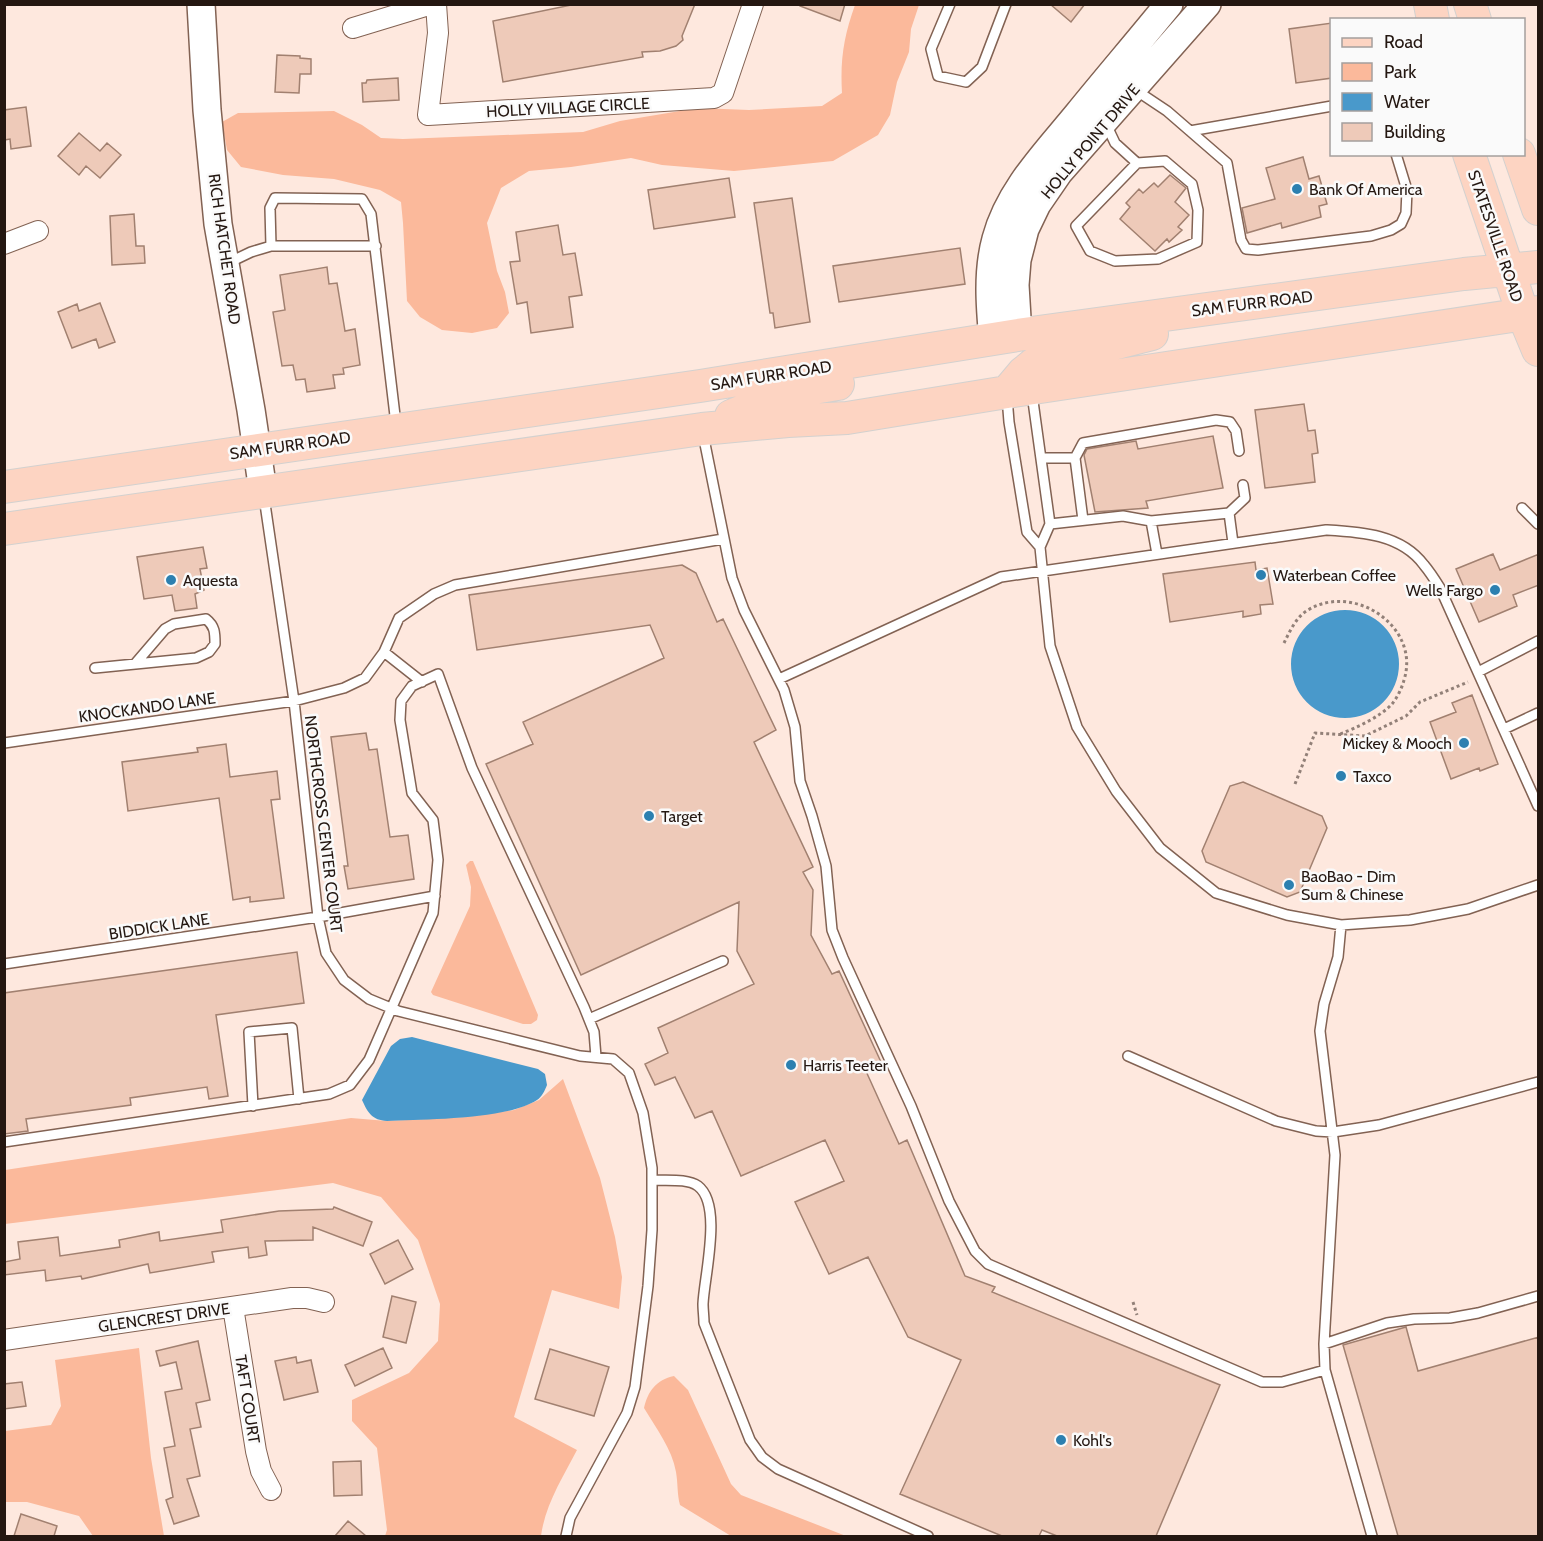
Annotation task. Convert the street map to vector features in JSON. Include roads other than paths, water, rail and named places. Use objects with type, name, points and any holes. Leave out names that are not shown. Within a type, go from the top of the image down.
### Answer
[{"type":"main road","name":"RICH HATCHET ROAD","points":[[201,4],[209,132],[218,224],[263,491]]},
{"type":"main road","name":"HOLLY POINT DRIVE","points":[[1006,337],[990,297],[996,239],[1008,210],[1026,177],[1169,4]]},
{"type":"main road","points":[[1134,89],[1190,4]]},
{"type":"main road","name":"HOLLY POINT DRIVE","points":[[1006,337],[1018,310],[1015,285],[1017,260],[1025,229],[1037,204],[1059,172],[1207,4]]},
{"type":"main road","name":"STATESVILLE ROAD","points":[[1470,156],[1507,270],[1531,313],[1539,350]]},
{"type":"main road","points":[[1520,156],[1539,209]]},
{"type":"main road","name":"SAM FURR ROAD","points":[[5,487],[677,389],[1006,337],[1464,274],[1539,267]]},
{"type":"main road","points":[[1019,390],[1023,373],[1034,364],[1313,296]]},
{"type":"main road","points":[[4,529],[702,429],[847,418],[1531,313]]},
{"type":"main road","points":[[702,429],[759,404],[819,386],[948,367],[980,359],[992,354],[1006,337]]},
{"type":"street","name":"HOLLY VILLAGE CIRCLE","points":[[434,4],[438,33],[428,115],[714,98],[723,93],[753,4]]},
{"type":"street","points":[[353,28],[434,4]]},
{"type":"street","points":[[4,244],[38,231]]},
{"type":"street","name":"GLENCREST DRIVE","points":[[4,1340],[292,1298],[324,1302]]},
{"type":"street","name":"TAFT COURT","points":[[233,1307],[256,1451],[261,1471],[271,1490]]},
{"type":"lane","points":[[950,4],[931,49],[938,75],[966,82],[982,67],[1006,4]]},
{"type":"lane","points":[[1134,89],[1167,111],[1227,163],[1241,240],[1246,249],[1258,250],[1371,236],[1391,231],[1401,224],[1406,213],[1407,190],[1397,156]]},
{"type":"lane","points":[[1190,131],[1330,106]]},
{"type":"lane","points":[[1105,122],[1115,143],[1137,163],[1165,161],[1192,184],[1198,210],[1197,242],[1158,259],[1114,261],[1090,251],[1076,226],[1137,163]]},
{"type":"lane","points":[[272,246],[270,208],[275,198],[362,198],[371,214],[397,429]]},
{"type":"lane","points":[[225,264],[251,252],[272,246],[375,246]]},
{"type":"lane","points":[[1019,390],[1041,458],[1050,524],[1040,547],[1050,646],[1077,727],[1116,791],[1160,848],[1216,894],[1287,915],[1341,925],[1410,920],[1468,909],[1539,885]]},
{"type":"lane","points":[[1019,390],[1009,422],[1027,532],[1040,547]]},
{"type":"lane","points":[[1083,520],[1075,458],[1083,443],[1215,420],[1230,422],[1236,431],[1239,451]]},
{"type":"lane","points":[[702,429],[732,578],[744,610],[784,690],[795,727],[800,781],[813,816],[826,866],[832,930],[911,1106],[949,1201],[975,1251],[988,1264],[1262,1382],[1282,1382],[1325,1370]]},
{"type":"lane","points":[[1041,458],[1075,458]]},
{"type":"lane","points":[[1050,524],[1123,516],[1151,521],[1228,513],[1245,498],[1243,485]]},
{"type":"lane","name":"NORTHCROSS CENTER COURT","points":[[263,491],[294,701],[318,917],[326,952],[344,980],[369,999],[391,1008],[580,1056],[613,1059],[629,1073],[643,1113],[652,1168],[652,1230],[648,1286],[634,1387],[627,1413],[570,1518],[566,1536]]},
{"type":"lane","points":[[1522,508],[1539,524]]},
{"type":"lane","points":[[1228,513],[1233,543]]},
{"type":"lane","points":[[1151,521],[1157,554]]},
{"type":"lane","points":[[779,679],[996,579],[1018,573],[1326,530],[1367,532],[1398,543],[1423,562],[1440,588],[1539,806]]},
{"type":"lane","name":"KNOCKANDO LANE","points":[[4,742],[294,701],[345,688],[365,678],[384,652],[399,618],[434,594],[455,585],[723,539]]},
{"type":"lane","points":[[95,668],[196,658],[209,652],[215,644],[212,623],[206,619],[174,624],[165,629],[135,664]]},
{"type":"lane","points":[[1479,674],[1539,641]]},
{"type":"lane","points":[[384,652],[422,682]]},
{"type":"lane","points":[[4,1142],[299,1099],[329,1094],[350,1085],[369,1060],[433,913],[438,860],[433,820],[412,793],[400,720],[401,701],[412,686],[438,674],[472,768],[589,1019],[594,1032],[596,1057]]},
{"type":"lane","points":[[1504,729],[1539,713]]},
{"type":"lane","name":"BIDDICK LANE","points":[[4,964],[318,917],[435,896]]},
{"type":"lane","points":[[1341,925],[1338,957],[1324,1004],[1320,1031],[1335,1155],[1324,1344],[1325,1370],[1372,1536]]},
{"type":"lane","points":[[589,1019],[723,961]]},
{"type":"lane","points":[[253,1106],[249,1032],[292,1028],[299,1099]]},
{"type":"lane","points":[[1128,1056],[1275,1121],[1306,1131],[1333,1132],[1379,1125],[1539,1082]]},
{"type":"lane","points":[[652,1180],[689,1182],[699,1187],[707,1197],[712,1234],[703,1305],[704,1323],[750,1440],[762,1457],[778,1469],[928,1536]]},
{"type":"lane","points":[[1324,1344],[1387,1323],[1414,1319],[1450,1318],[1478,1313],[1539,1296]]},
{"type":"water","points":[[1345,610],[1366,614],[1383,626],[1395,643],[1399,664],[1395,685],[1383,702],[1366,714],[1345,718],[1324,714],[1307,702],[1295,685],[1291,664],[1295,643],[1307,626],[1324,614]]},
{"type":"water","points":[[412,1037],[538,1069],[545,1074],[547,1085],[537,1100],[523,1107],[506,1111],[443,1119],[387,1121],[378,1119],[369,1112],[362,1100],[391,1046],[400,1039]]},
{"type":"place","name":"Bank Of America","points":[[1297,189]]},
{"type":"place","name":"Waterbean Coffee","points":[[1261,575]]},
{"type":"place","name":"Aquesta","points":[[171,580]]},
{"type":"place","name":"Wells Fargo","points":[[1495,590]]},
{"type":"place","name":"Mickey & Mooch","points":[[1464,743]]},
{"type":"place","name":"Taxco","points":[[1341,776]]},
{"type":"place","name":"Target","points":[[649,816]]},
{"type":"place","name":"BaoBao - Dim Sum & Chinese","points":[[1289,885]]},
{"type":"place","name":"Harris Teeter","points":[[791,1065]]},
{"type":"place","name":"Kohl's","points":[[1061,1440]]}]
